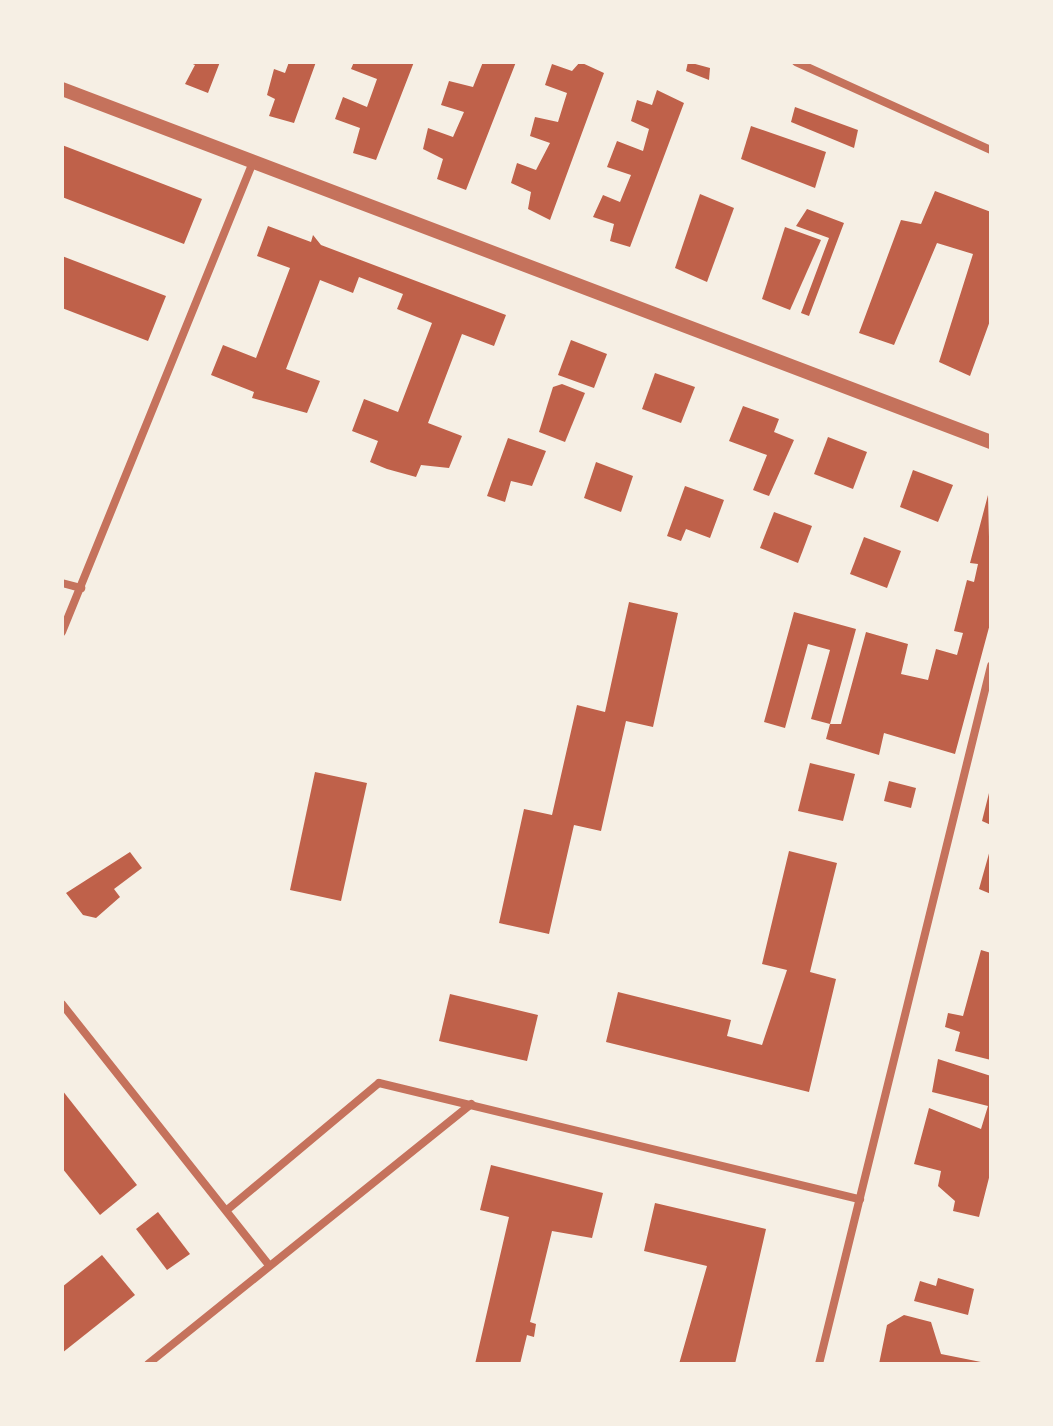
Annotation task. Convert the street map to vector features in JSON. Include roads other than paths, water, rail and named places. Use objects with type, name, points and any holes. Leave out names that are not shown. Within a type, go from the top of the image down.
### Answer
[{"type":"street","points":[[796,62],[991,150]]},
{"type":"street","points":[[62,89],[991,442]]},
{"type":"street","points":[[62,632],[253,162]]},
{"type":"street","points":[[62,583],[81,588]]},
{"type":"street","points":[[819,1364],[991,666]]},
{"type":"street","points":[[62,1004],[269,1265]]},
{"type":"street","points":[[227,1210],[379,1083],[860,1199]]},
{"type":"street","points":[[148,1364],[471,1104]]}]
